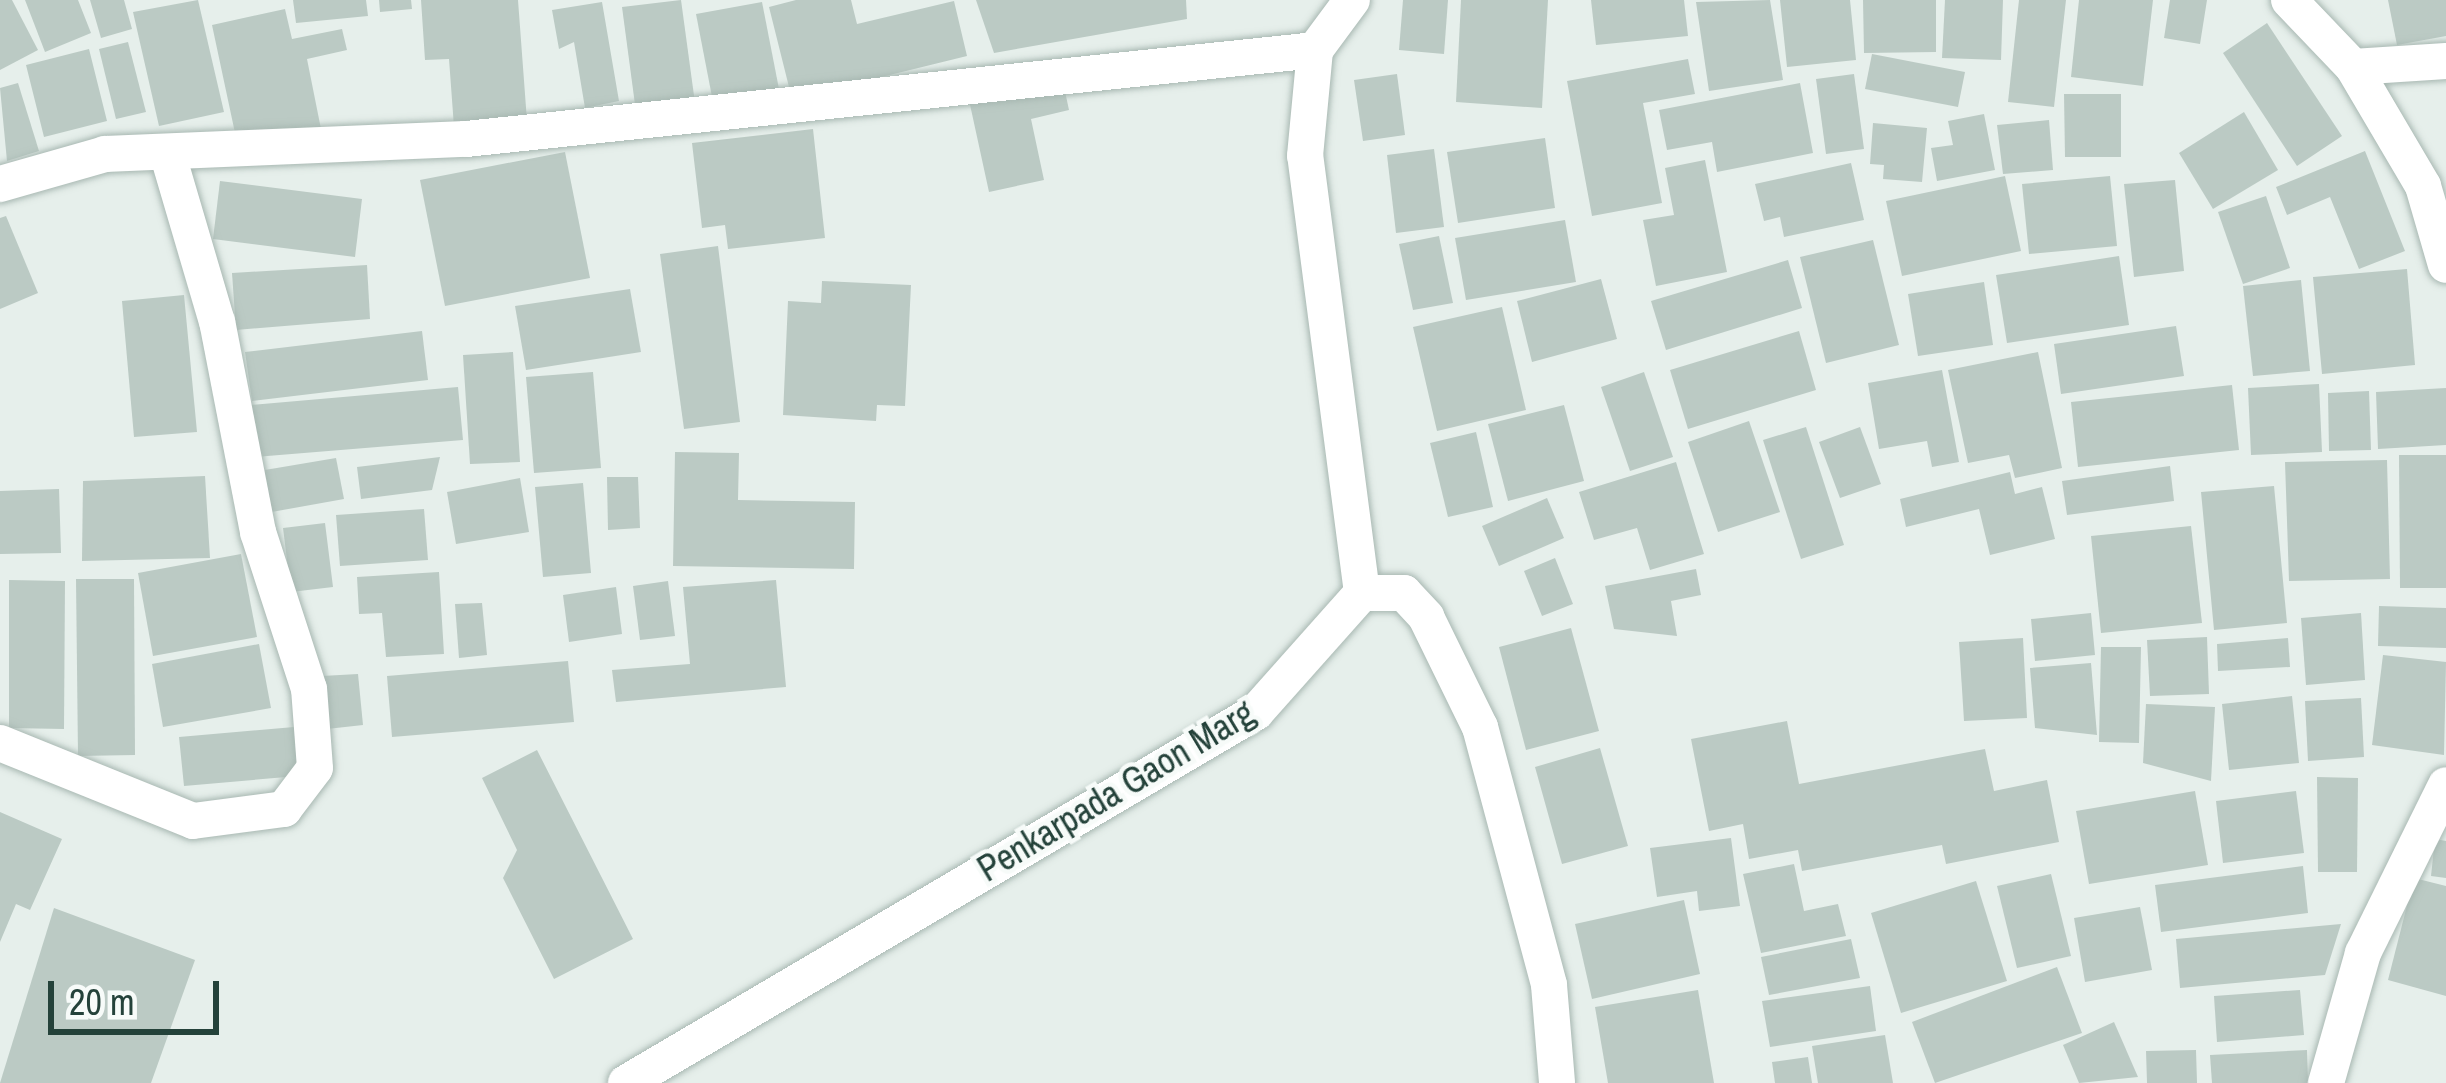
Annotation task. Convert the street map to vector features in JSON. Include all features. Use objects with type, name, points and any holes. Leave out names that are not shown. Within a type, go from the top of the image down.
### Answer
[{"type":"street","points":[[1352,0],[1315,50],[1305,156],[1362,593],[1404,593],[1446,644],[1472,706],[1549,985],[1557,1083]]},
{"type":"street","points":[[2289,0],[2353,67],[2423,186],[2446,265]]},
{"type":"street","points":[[0,184],[105,154],[169,159],[512,135],[1315,50]]},
{"type":"street","points":[[2353,67],[2446,61]]},
{"type":"street","points":[[0,743],[194,820],[284,808],[315,768],[309,689],[258,532],[217,322],[169,159]]},
{"type":"street","name":"Penkarpada Gaon Marg","points":[[626,1083],[1256,712],[1362,593]]},
{"type":"street","points":[[2326,1083],[2356,972],[2446,785]]},
{"type":"building","points":[[0,0],[12,0],[38,50],[0,70]]},
{"type":"building","points":[[25,0],[78,0],[91,33],[45,52]]},
{"type":"building","points":[[90,0],[124,0],[132,29],[101,38]]},
{"type":"building","points":[[198,0],[224,112],[159,126],[133,12]]},
{"type":"building","points":[[293,0],[366,0],[368,16],[296,23]]},
{"type":"building","points":[[379,0],[411,0],[412,9],[380,12]]},
{"type":"building","points":[[421,0],[518,0],[527,121],[454,127],[449,59],[425,60]]},
{"type":"building","points":[[681,0],[695,103],[636,112],[622,7]]},
{"type":"building","points":[[796,0],[851,0],[857,24],[954,1],[967,56],[792,99],[769,7]]},
{"type":"building","points":[[976,0],[1186,0],[1187,19],[994,53]]},
{"type":"building","points":[[1403,0],[1448,0],[1444,54],[1399,50]]},
{"type":"building","points":[[1461,0],[1548,0],[1542,108],[1456,102]]},
{"type":"building","points":[[1591,0],[1684,0],[1688,36],[1596,45]]},
{"type":"building","points":[[1770,0],[1783,80],[1709,91],[1696,2]]},
{"type":"building","points":[[1780,0],[1850,0],[1856,60],[1787,67]]},
{"type":"building","points":[[1863,0],[1936,0],[1936,52],[1864,53]]},
{"type":"building","points":[[1945,0],[2003,0],[2001,60],[1942,58]]},
{"type":"building","points":[[2019,0],[2066,0],[2054,107],[2008,102]]},
{"type":"building","points":[[2079,0],[2153,0],[2143,86],[2071,77]]},
{"type":"building","points":[[2170,0],[2207,0],[2200,44],[2164,38]]},
{"type":"building","points":[[2388,0],[2446,0],[2446,36],[2397,45]]},
{"type":"building","points":[[602,2],[619,101],[585,108],[574,42],[559,49],[552,10]]},
{"type":"building","points":[[762,2],[779,89],[713,102],[696,14]]},
{"type":"building","points":[[285,9],[292,39],[342,29],[347,50],[307,59],[321,129],[238,147],[212,25]]},
{"type":"building","points":[[2267,23],[2342,136],[2297,166],[2223,53]]},
{"type":"building","points":[[128,42],[146,112],[116,119],[99,49]]},
{"type":"building","points":[[89,49],[107,121],[44,137],[26,65]]},
{"type":"building","points":[[1872,54],[1965,72],[1958,107],[1865,89]]},
{"type":"building","points":[[1688,59],[1695,94],[1643,103],[1662,203],[1592,216],[1567,81]]},
{"type":"building","points":[[1397,74],[1405,135],[1363,141],[1354,80]]},
{"type":"building","points":[[1854,74],[1864,149],[1826,154],[1816,79]]},
{"type":"building","points":[[1063,82],[1069,110],[1031,119],[1044,180],[989,192],[969,100]]},
{"type":"building","points":[[18,83],[39,151],[7,161],[0,88]]},
{"type":"building","points":[[1800,83],[1813,153],[1717,172],[1712,142],[1667,150],[1659,110]]},
{"type":"building","points":[[2064,94],[2121,94],[2121,157],[2065,157]]},
{"type":"building","points":[[2244,112],[2278,170],[2213,209],[2179,153]]},
{"type":"building","points":[[1984,114],[1995,170],[1937,181],[1931,148],[1953,145],[1948,121]]},
{"type":"building","points":[[2049,120],[2053,170],[2003,174],[1997,125]]},
{"type":"building","points":[[1873,123],[1927,128],[1922,182],[1883,179],[1884,165],[1870,164]]},
{"type":"building","points":[[813,129],[825,238],[728,249],[725,225],[702,228],[692,143]]},
{"type":"building","points":[[1545,138],[1555,208],[1458,223],[1447,152]]},
{"type":"building","points":[[1434,149],[1444,227],[1396,233],[1387,155]]},
{"type":"building","points":[[2365,151],[2405,251],[2359,269],[2330,197],[2287,215],[2276,187]]},
{"type":"building","points":[[565,152],[590,278],[445,306],[420,180]]},
{"type":"building","points":[[1705,160],[1727,272],[1656,286],[1643,220],[1674,215],[1665,168]]},
{"type":"building","points":[[1851,163],[1864,220],[1784,237],[1780,217],[1764,221],[1755,184]]},
{"type":"building","points":[[2005,176],[2021,251],[1902,276],[1886,201]]},
{"type":"building","points":[[2110,176],[2117,246],[2029,254],[2022,184]]},
{"type":"building","points":[[2175,180],[2184,271],[2134,277],[2124,184]]},
{"type":"building","points":[[220,181],[362,199],[355,257],[213,239]]},
{"type":"building","points":[[2266,196],[2290,268],[2243,284],[2218,212]]},
{"type":"building","points":[[6,216],[38,293],[0,309],[0,218]]},
{"type":"building","points":[[1565,220],[1576,282],[1466,300],[1455,238]]},
{"type":"building","points":[[1439,236],[1453,303],[1413,310],[1399,244]]},
{"type":"building","points":[[1873,240],[1899,345],[1826,363],[1800,257]]},
{"type":"building","points":[[718,246],[740,422],[684,429],[660,254]]},
{"type":"building","points":[[2119,256],[2129,325],[2007,343],[1996,275]]},
{"type":"building","points":[[1788,260],[1802,308],[1666,350],[1651,301]]},
{"type":"building","points":[[367,265],[370,319],[236,330],[232,273]]},
{"type":"building","points":[[2407,269],[2415,365],[2322,374],[2313,277]]},
{"type":"building","points":[[1601,279],[1617,339],[1532,362],[1517,301]]},
{"type":"building","points":[[2301,280],[2310,371],[2253,376],[2243,286]]},
{"type":"building","points":[[822,281],[911,285],[905,406],[877,405],[876,421],[783,415],[788,301],[821,303]]},
{"type":"building","points":[[1984,282],[1993,345],[1918,356],[1908,294]]},
{"type":"building","points":[[630,289],[641,352],[526,370],[515,306]]},
{"type":"building","points":[[184,295],[197,432],[134,437],[122,301]]},
{"type":"building","points":[[1502,307],[1526,410],[1437,431],[1413,327]]},
{"type":"building","points":[[2176,326],[2184,376],[2061,394],[2054,344]]},
{"type":"building","points":[[422,331],[428,380],[252,401],[245,352]]},
{"type":"building","points":[[1799,331],[1816,390],[1688,429],[1670,370]]},
{"type":"building","points":[[513,352],[520,462],[470,464],[463,355]]},
{"type":"building","points":[[2038,352],[2062,468],[2015,478],[2009,455],[1968,463],[1948,370]]},
{"type":"building","points":[[1942,370],[1959,462],[1932,467],[1927,441],[1879,449],[1868,383]]},
{"type":"building","points":[[593,372],[601,468],[534,473],[526,377]]},
{"type":"building","points":[[1644,372],[1673,457],[1630,471],[1601,387]]},
{"type":"building","points":[[2319,384],[2322,452],[2251,455],[2248,388]]},
{"type":"building","points":[[2232,385],[2239,450],[2078,467],[2071,402]]},
{"type":"building","points":[[458,387],[463,440],[255,457],[250,405]]},
{"type":"building","points":[[2446,388],[2446,445],[2378,449],[2376,392]]},
{"type":"building","points":[[2369,391],[2371,450],[2329,451],[2328,393]]},
{"type":"building","points":[[1564,405],[1584,481],[1508,501],[1488,424]]},
{"type":"building","points":[[1749,421],[1780,512],[1718,532],[1688,442]]},
{"type":"building","points":[[1806,427],[1844,545],[1801,559],[1763,440]]},
{"type":"building","points":[[1860,427],[1881,484],[1840,498],[1819,442]]},
{"type":"building","points":[[1476,432],[1493,507],[1448,517],[1430,443]]},
{"type":"building","points":[[675,452],[739,453],[738,500],[855,502],[854,569],[673,566]]},
{"type":"building","points":[[2399,455],[2446,455],[2446,588],[2400,588]]},
{"type":"building","points":[[440,457],[432,490],[361,499],[357,467]]},
{"type":"building","points":[[336,458],[344,499],[266,513],[259,471]]},
{"type":"building","points":[[2387,460],[2390,579],[2289,581],[2285,462]]},
{"type":"building","points":[[1676,462],[1704,554],[1650,570],[1637,528],[1594,540],[1579,492]]},
{"type":"building","points":[[2170,466],[2174,501],[2067,515],[2062,481]]},
{"type":"building","points":[[2010,472],[2015,494],[2042,487],[2055,539],[1990,555],[1979,509],[1906,527],[1900,499]]},
{"type":"building","points":[[205,476],[210,558],[82,561],[83,481]]},
{"type":"building","points":[[607,477],[638,477],[640,528],[608,530]]},
{"type":"building","points":[[520,478],[529,532],[456,544],[447,492]]},
{"type":"building","points":[[583,483],[591,573],[543,577],[535,487]]},
{"type":"building","points":[[2274,486],[2287,623],[2214,630],[2201,492]]},
{"type":"building","points":[[59,489],[61,553],[0,554],[0,491]]},
{"type":"building","points":[[1547,498],[1564,538],[1499,566],[1482,526]]},
{"type":"building","points":[[424,509],[428,560],[340,566],[336,515]]},
{"type":"building","points":[[325,523],[333,587],[291,592],[283,528]]},
{"type":"building","points":[[2191,526],[2202,623],[2101,633],[2091,536]]},
{"type":"building","points":[[241,554],[257,637],[153,656],[138,573]]},
{"type":"building","points":[[1555,558],[1573,604],[1542,616],[1524,571]]},
{"type":"building","points":[[1696,569],[1701,595],[1671,601],[1677,636],[1614,629],[1605,586]]},
{"type":"building","points":[[439,572],[444,654],[386,657],[382,613],[359,614],[357,577]]},
{"type":"building","points":[[76,579],[134,579],[135,755],[78,756]]},
{"type":"building","points":[[9,580],[65,581],[64,729],[9,728]]},
{"type":"building","points":[[776,580],[786,687],[616,702],[612,670],[690,664],[683,587]]},
{"type":"building","points":[[668,581],[675,636],[640,640],[633,586]]},
{"type":"building","points":[[616,587],[622,634],[569,642],[563,595]]},
{"type":"building","points":[[482,603],[487,655],[459,658],[455,604]]},
{"type":"building","points":[[2379,606],[2446,608],[2446,648],[2378,646]]},
{"type":"building","points":[[2091,613],[2095,655],[2035,661],[2031,619]]},
{"type":"building","points":[[2361,613],[2365,680],[2306,685],[2301,618]]},
{"type":"building","points":[[1571,628],[1599,731],[1526,750],[1499,647]]},
{"type":"building","points":[[2207,637],[2209,694],[2150,696],[2147,640]]},
{"type":"building","points":[[2023,638],[2027,718],[1964,721],[1959,642]]},
{"type":"building","points":[[2288,638],[2290,667],[2218,671],[2217,644]]},
{"type":"building","points":[[259,644],[271,708],[163,727],[152,664]]},
{"type":"building","points":[[2101,647],[2141,647],[2139,743],[2099,742]]},
{"type":"building","points":[[2383,655],[2446,662],[2444,755],[2372,745]]},
{"type":"building","points":[[568,661],[574,722],[392,737],[387,676]]},
{"type":"building","points":[[2091,663],[2097,735],[2035,728],[2030,668]]},
{"type":"building","points":[[358,674],[363,725],[327,729],[322,676]]},
{"type":"building","points":[[2292,696],[2299,763],[2229,770],[2222,704]]},
{"type":"building","points":[[2361,698],[2364,757],[2308,761],[2305,701]]},
{"type":"building","points":[[2146,704],[2215,707],[2211,781],[2143,763]]},
{"type":"building","points":[[1787,721],[1799,784],[1985,749],[1994,791],[2047,780],[2059,842],[1946,864],[1942,845],[1802,871],[1798,850],[1749,859],[1743,824],[1709,831],[1691,739]]},
{"type":"building","points":[[294,727],[298,776],[184,786],[179,737]]},
{"type":"building","points":[[1600,748],[1628,846],[1562,864],[1535,767]]},
{"type":"building","points":[[537,750],[633,939],[554,979],[503,878],[517,850],[482,778]]},
{"type":"building","points":[[2317,777],[2358,778],[2357,872],[2318,872]]},
{"type":"building","points":[[2195,791],[2208,865],[2089,884],[2076,811]]},
{"type":"building","points":[[2296,791],[2304,853],[2223,863],[2216,801]]},
{"type":"building","points":[[0,812],[62,839],[30,910],[16,904],[0,942]]},
{"type":"building","points":[[1731,838],[1740,906],[1699,911],[1697,891],[1657,897],[1650,848]]},
{"type":"building","points":[[2435,839],[2446,841],[2446,878],[2431,876]]},
{"type":"building","points":[[1794,864],[1804,911],[1838,904],[1846,936],[1761,953],[1743,874]]},
{"type":"building","points":[[2303,866],[2308,913],[2161,932],[2155,885]]},
{"type":"building","points":[[2051,874],[2071,956],[2017,968],[1997,886]]},
{"type":"building","points":[[2414,878],[2446,886],[2446,996],[2388,980]]},
{"type":"building","points":[[1976,881],[2007,981],[1901,1013],[1871,913]]},
{"type":"building","points":[[1684,900],[1700,974],[1592,999],[1575,924]]},
{"type":"building","points":[[2140,907],[2152,970],[2085,982],[2074,918]]},
{"type":"building","points":[[54,908],[195,960],[151,1083],[0,1083]]},
{"type":"building","points":[[2341,924],[2325,975],[2180,988],[2176,939]]},
{"type":"building","points":[[1851,939],[1860,978],[1769,995],[1761,957]]},
{"type":"building","points":[[2057,967],[2082,1033],[1935,1083],[1912,1022]]},
{"type":"building","points":[[1870,986],[1876,1031],[1770,1047],[1762,1001]]},
{"type":"building","points":[[1698,990],[1714,1083],[1608,1083],[1595,1007]]},
{"type":"building","points":[[2300,990],[2304,1035],[2217,1042],[2214,996]]},
{"type":"building","points":[[2114,1022],[2138,1077],[2079,1083],[2063,1045]]},
{"type":"building","points":[[1885,1035],[1893,1083],[1818,1083],[1812,1046]]},
{"type":"building","points":[[2196,1050],[2197,1083],[2147,1083],[2146,1051]]},
{"type":"building","points":[[2307,1050],[2308,1083],[2212,1083],[2210,1055]]},
{"type":"building","points":[[1808,1057],[1812,1083],[1775,1083],[1772,1062]]}]
